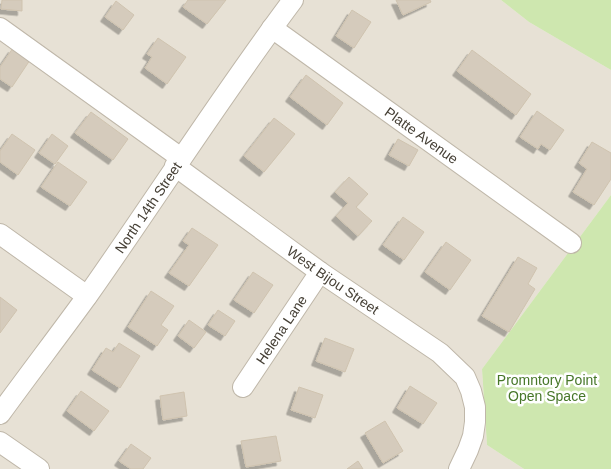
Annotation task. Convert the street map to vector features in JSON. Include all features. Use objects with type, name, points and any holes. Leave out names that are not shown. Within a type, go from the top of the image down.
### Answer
[{"type":"street","name":"North 14th Street","points":[[0,414],[87,296],[178,162],[293,0]]},
{"type":"street","name":"West Bijou Street","points":[[0,28],[320,272],[440,352],[465,377],[475,407],[473,436],[459,469]]},
{"type":"street","name":"Platte Avenue","points":[[272,28],[571,243]]},
{"type":"street","points":[[0,234],[87,296]]},
{"type":"street","name":"Helena Lane","points":[[242,387],[320,272]]},
{"type":"street","points":[[0,442],[39,469]]},
{"type":"shaded area","points":[[0,0],[501,0],[529,22],[611,70],[611,195],[482,369],[487,445],[524,469],[0,469]]},
{"type":"green space","points":[[501,0],[611,0],[611,70],[529,22]]},
{"type":"green space","name":"Promntory Point Open Space","points":[[611,195],[611,469],[524,469],[487,445],[482,369]]},
{"type":"building","points":[[2,0],[22,0],[22,11],[1,9]]},
{"type":"building","points":[[188,0],[226,0],[207,24],[183,7]]},
{"type":"building","points":[[396,0],[430,0],[431,2],[403,15]]},
{"type":"building","points":[[116,1],[134,15],[123,30],[105,17]]},
{"type":"building","points":[[352,10],[371,22],[354,48],[336,36]]},
{"type":"building","points":[[158,38],[186,57],[167,84],[145,68],[152,57],[147,54]]},
{"type":"building","points":[[13,48],[30,60],[12,87],[0,79],[0,67]]},
{"type":"building","points":[[472,50],[531,94],[516,115],[457,71]]},
{"type":"building","points":[[306,75],[343,103],[327,125],[290,97]]},
{"type":"building","points":[[537,111],[564,130],[550,150],[541,144],[538,149],[520,137]]},
{"type":"building","points":[[91,112],[128,139],[113,160],[75,133]]},
{"type":"building","points":[[274,118],[295,134],[264,172],[244,156]]},
{"type":"building","points":[[12,134],[35,150],[18,175],[0,162],[0,151]]},
{"type":"building","points":[[52,134],[68,146],[55,164],[39,153]]},
{"type":"building","points":[[398,139],[418,150],[409,166],[389,155]]},
{"type":"building","points":[[592,142],[611,153],[611,179],[594,205],[573,192],[587,169],[579,163]]},
{"type":"building","points":[[58,162],[87,182],[70,206],[41,187]]},
{"type":"building","points":[[349,177],[368,194],[356,207],[372,221],[358,236],[336,216],[348,203],[335,192]]},
{"type":"building","points":[[403,217],[424,232],[404,260],[383,245]]},
{"type":"building","points":[[192,228],[218,245],[189,286],[169,273],[189,245],[183,241]]},
{"type":"building","points":[[446,242],[471,260],[450,290],[425,272]]},
{"type":"building","points":[[518,257],[537,268],[528,284],[535,289],[509,332],[482,316]]},
{"type":"building","points":[[253,272],[273,285],[254,313],[234,300]]},
{"type":"building","points":[[151,291],[174,306],[161,325],[168,330],[157,346],[128,327]]},
{"type":"building","points":[[0,297],[17,310],[0,333]]},
{"type":"building","points":[[218,310],[235,321],[225,336],[208,325]]},
{"type":"building","points":[[189,320],[206,332],[194,348],[178,336]]},
{"type":"building","points":[[325,338],[354,349],[345,372],[316,361]]},
{"type":"building","points":[[119,343],[140,356],[120,388],[92,370],[106,348],[113,352]]},
{"type":"building","points":[[410,386],[437,403],[423,424],[397,408]]},
{"type":"building","points":[[299,387],[323,395],[315,418],[291,410]]},
{"type":"building","points":[[81,391],[109,411],[94,431],[67,411]]},
{"type":"building","points":[[184,392],[187,416],[163,420],[160,396]]},
{"type":"building","points":[[385,421],[403,451],[383,463],[365,433]]},
{"type":"building","points":[[276,436],[281,461],[246,467],[241,441]]},
{"type":"building","points":[[131,444],[151,458],[143,469],[131,469],[119,461]]},
{"type":"building","points":[[358,461],[363,469],[347,469]]}]
